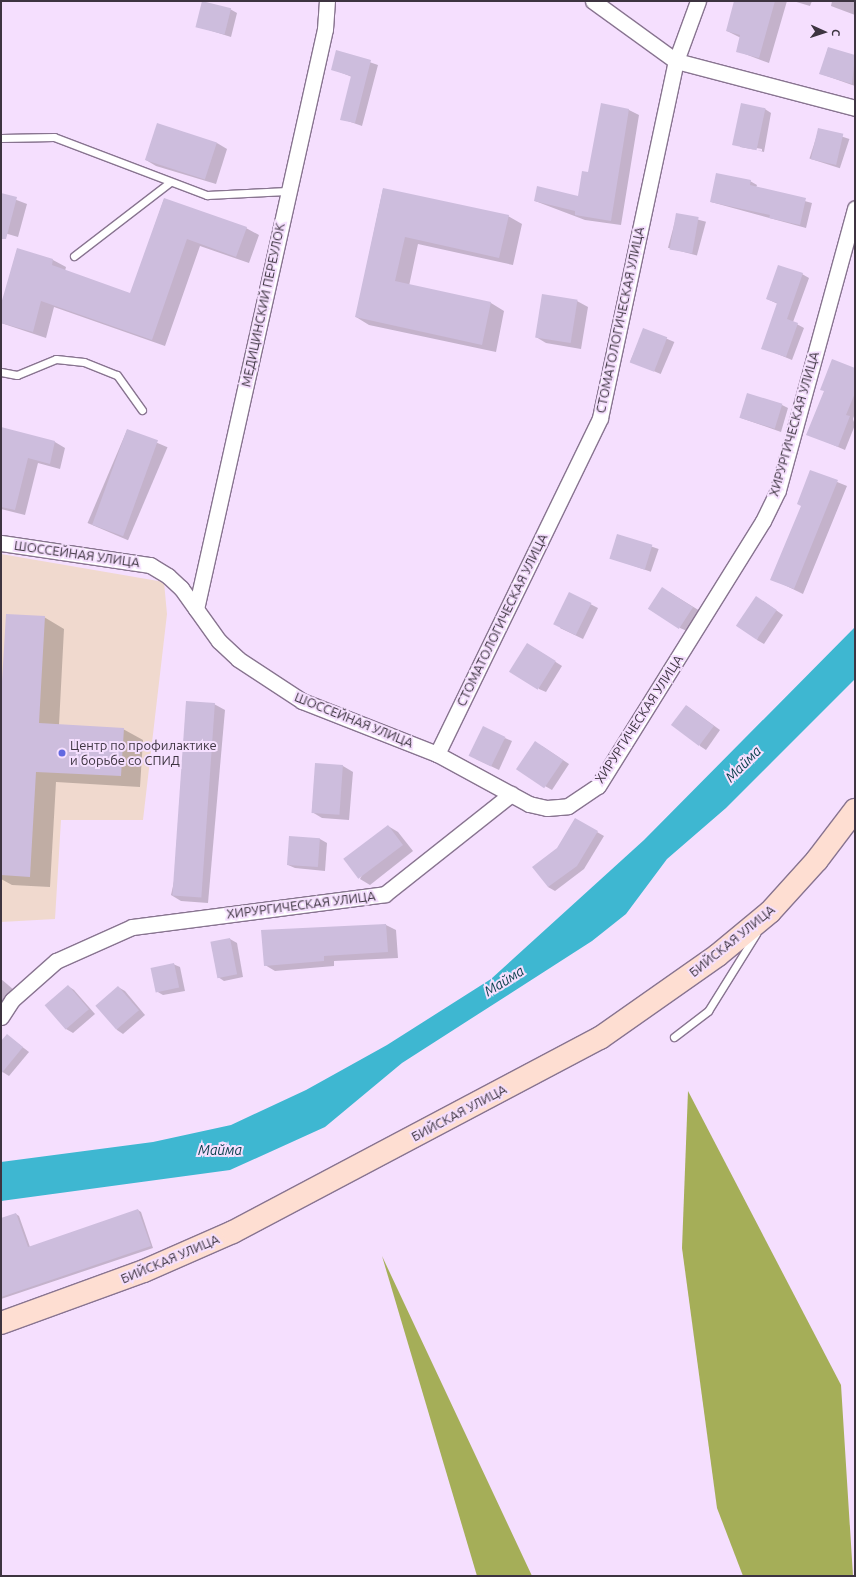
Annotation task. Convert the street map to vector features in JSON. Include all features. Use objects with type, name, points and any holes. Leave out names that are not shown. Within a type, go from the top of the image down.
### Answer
[{"type":"main road","name":"БИЙСКАЯ УЛИЦА","points":[[1,1323],[144,1271],[233,1232],[593,1042],[718,955],[770,912],[817,860],[855,810]]},
{"type":"street","name":"МЕДИЦИНСКИЙ ПЕРЕУЛОК","points":[[196,609],[287,191],[325,29],[327,1]]},
{"type":"street","points":[[593,1],[676,61],[855,108]]},
{"type":"street","name":"СТОМАТОЛОГИЧЕСКАЯ УЛИЦА","points":[[436,754],[600,418],[676,61],[698,1]]},
{"type":"street","name":"ХИРУРГИЧЕСКАЯ УЛИЦА","points":[[1,1017],[12,1000],[56,961],[132,927],[386,894],[511,794],[529,804],[547,808],[568,806],[598,786],[748,548],[778,490],[855,208]]},
{"type":"street","name":"ШОССЕЙНАЯ УЛИЦА","points":[[1,543],[150,565],[168,576],[196,609],[219,641],[238,660],[302,701],[436,754],[511,794]]},
{"type":"lane","points":[[1,138],[54,137],[207,195],[287,191]]},
{"type":"lane","points":[[74,256],[170,182]]},
{"type":"lane","points":[[1,372],[17,375],[56,360],[84,362],[117,374],[142,410]]},
{"type":"lane","points":[[674,1038],[708,1011],[770,912]]},
{"type":"shaded area","points":[[1,554],[164,582],[167,614],[143,820],[61,820],[55,919],[1,922]]},
{"type":"green space","points":[[688,1091],[841,1385],[853,1576],[743,1576],[717,1508],[682,1248]]},
{"type":"green space","points":[[382,1256],[532,1576],[477,1576]]},
{"type":"water","name":"Майма","points":[[855,627],[855,679],[726,808],[667,859],[626,914],[592,941],[402,1063],[325,1127],[230,1170],[1,1201],[1,1162],[153,1142],[231,1125],[306,1090],[387,1045],[491,979],[644,840]]},
{"type":"building","points":[[202,1],[231,8],[225,34],[195,27]]},
{"type":"building","points":[[734,1],[775,1],[759,58],[736,52],[740,35],[726,31]]},
{"type":"building","points":[[828,47],[855,55],[852,84],[819,74]]},
{"type":"building","points":[[336,50],[371,60],[355,123],[340,120],[351,76],[331,70]]},
{"type":"building","points":[[601,103],[629,109],[611,221],[575,215],[575,211],[534,201],[537,186],[578,196],[582,171],[588,172]]},
{"type":"building","points":[[741,103],[765,108],[757,150],[732,145]]},
{"type":"building","points":[[157,123],[217,142],[205,180],[145,160]]},
{"type":"building","points":[[818,128],[843,134],[836,165],[811,159]]},
{"type":"building","points":[[716,173],[751,180],[750,185],[806,198],[800,225],[769,218],[770,215],[710,202]]},
{"type":"building","points":[[383,188],[509,215],[499,258],[405,237],[395,281],[491,302],[482,345],[355,317]]},
{"type":"building","points":[[1,193],[17,197],[6,239],[1,239]]},
{"type":"building","points":[[164,198],[247,227],[236,257],[187,239],[152,340],[41,301],[33,332],[1,323],[1,304],[17,248],[53,259],[52,265],[130,293]]},
{"type":"building","points":[[676,213],[699,217],[692,253],[670,249]]},
{"type":"building","points":[[778,265],[803,273],[787,319],[798,323],[786,357],[761,349],[777,303],[766,299]]},
{"type":"building","points":[[542,294],[578,300],[571,343],[535,337]]},
{"type":"building","points":[[643,328],[667,337],[654,372],[630,363]]},
{"type":"building","points":[[832,359],[855,368],[855,393],[846,415],[850,416],[838,447],[806,435],[824,391],[820,390]]},
{"type":"building","points":[[747,393],[782,404],[775,429],[739,418]]},
{"type":"building","points":[[1,427],[55,441],[50,464],[28,458],[15,510],[1,507]]},
{"type":"building","points":[[127,429],[158,440],[123,536],[92,525]]},
{"type":"building","points":[[810,470],[838,480],[794,589],[770,580],[801,506],[797,504]]},
{"type":"building","points":[[617,534],[652,545],[645,570],[609,559]]},
{"type":"building","points":[[662,587],[693,607],[679,629],[648,609]]},
{"type":"building","points":[[569,592],[591,603],[576,635],[553,624]]},
{"type":"building","points":[[756,596],[777,610],[757,640],[736,626]]},
{"type":"building","name":"Центр по профилактике и борьбе со СПИД","points":[[6,614],[45,616],[39,723],[124,728],[121,776],[36,772],[30,877],[1,875],[1,698]]},
{"type":"building","points":[[527,643],[556,661],[538,690],[509,672]]},
{"type":"building","points":[[186,701],[215,703],[201,898],[172,896]]},
{"type":"building","points":[[686,705],[714,726],[699,746],[671,725]]},
{"type":"building","points":[[483,726],[505,737],[491,767],[469,756]]},
{"type":"building","points":[[535,741],[563,760],[544,788],[516,769]]},
{"type":"building","points":[[315,763],[343,765],[339,815],[312,813]]},
{"type":"building","points":[[575,818],[598,831],[577,866],[548,887],[532,867],[557,848]]},
{"type":"building","points":[[388,825],[403,845],[358,879],[343,859]]},
{"type":"building","points":[[289,836],[320,838],[318,867],[287,865]]},
{"type":"building","points":[[386,924],[388,952],[324,956],[324,961],[264,966],[261,930]]},
{"type":"building","points":[[230,938],[237,974],[217,978],[210,942]]},
{"type":"building","points":[[174,963],[179,987],[156,992],[151,968]]},
{"type":"building","points":[[68,985],[89,1009],[66,1029],[45,1005]]},
{"type":"building","points":[[118,986],[139,1010],[116,1030],[95,1006]]},
{"type":"building","points":[[7,1034],[23,1047],[1,1074],[1,1041]]},
{"type":"building","points":[[138,1209],[151,1246],[1,1297],[1,1218],[16,1213],[28,1247]]},
{"type":"place","name":"Центр по профилактике и борьбе со СПИД","points":[[62,753]]}]
